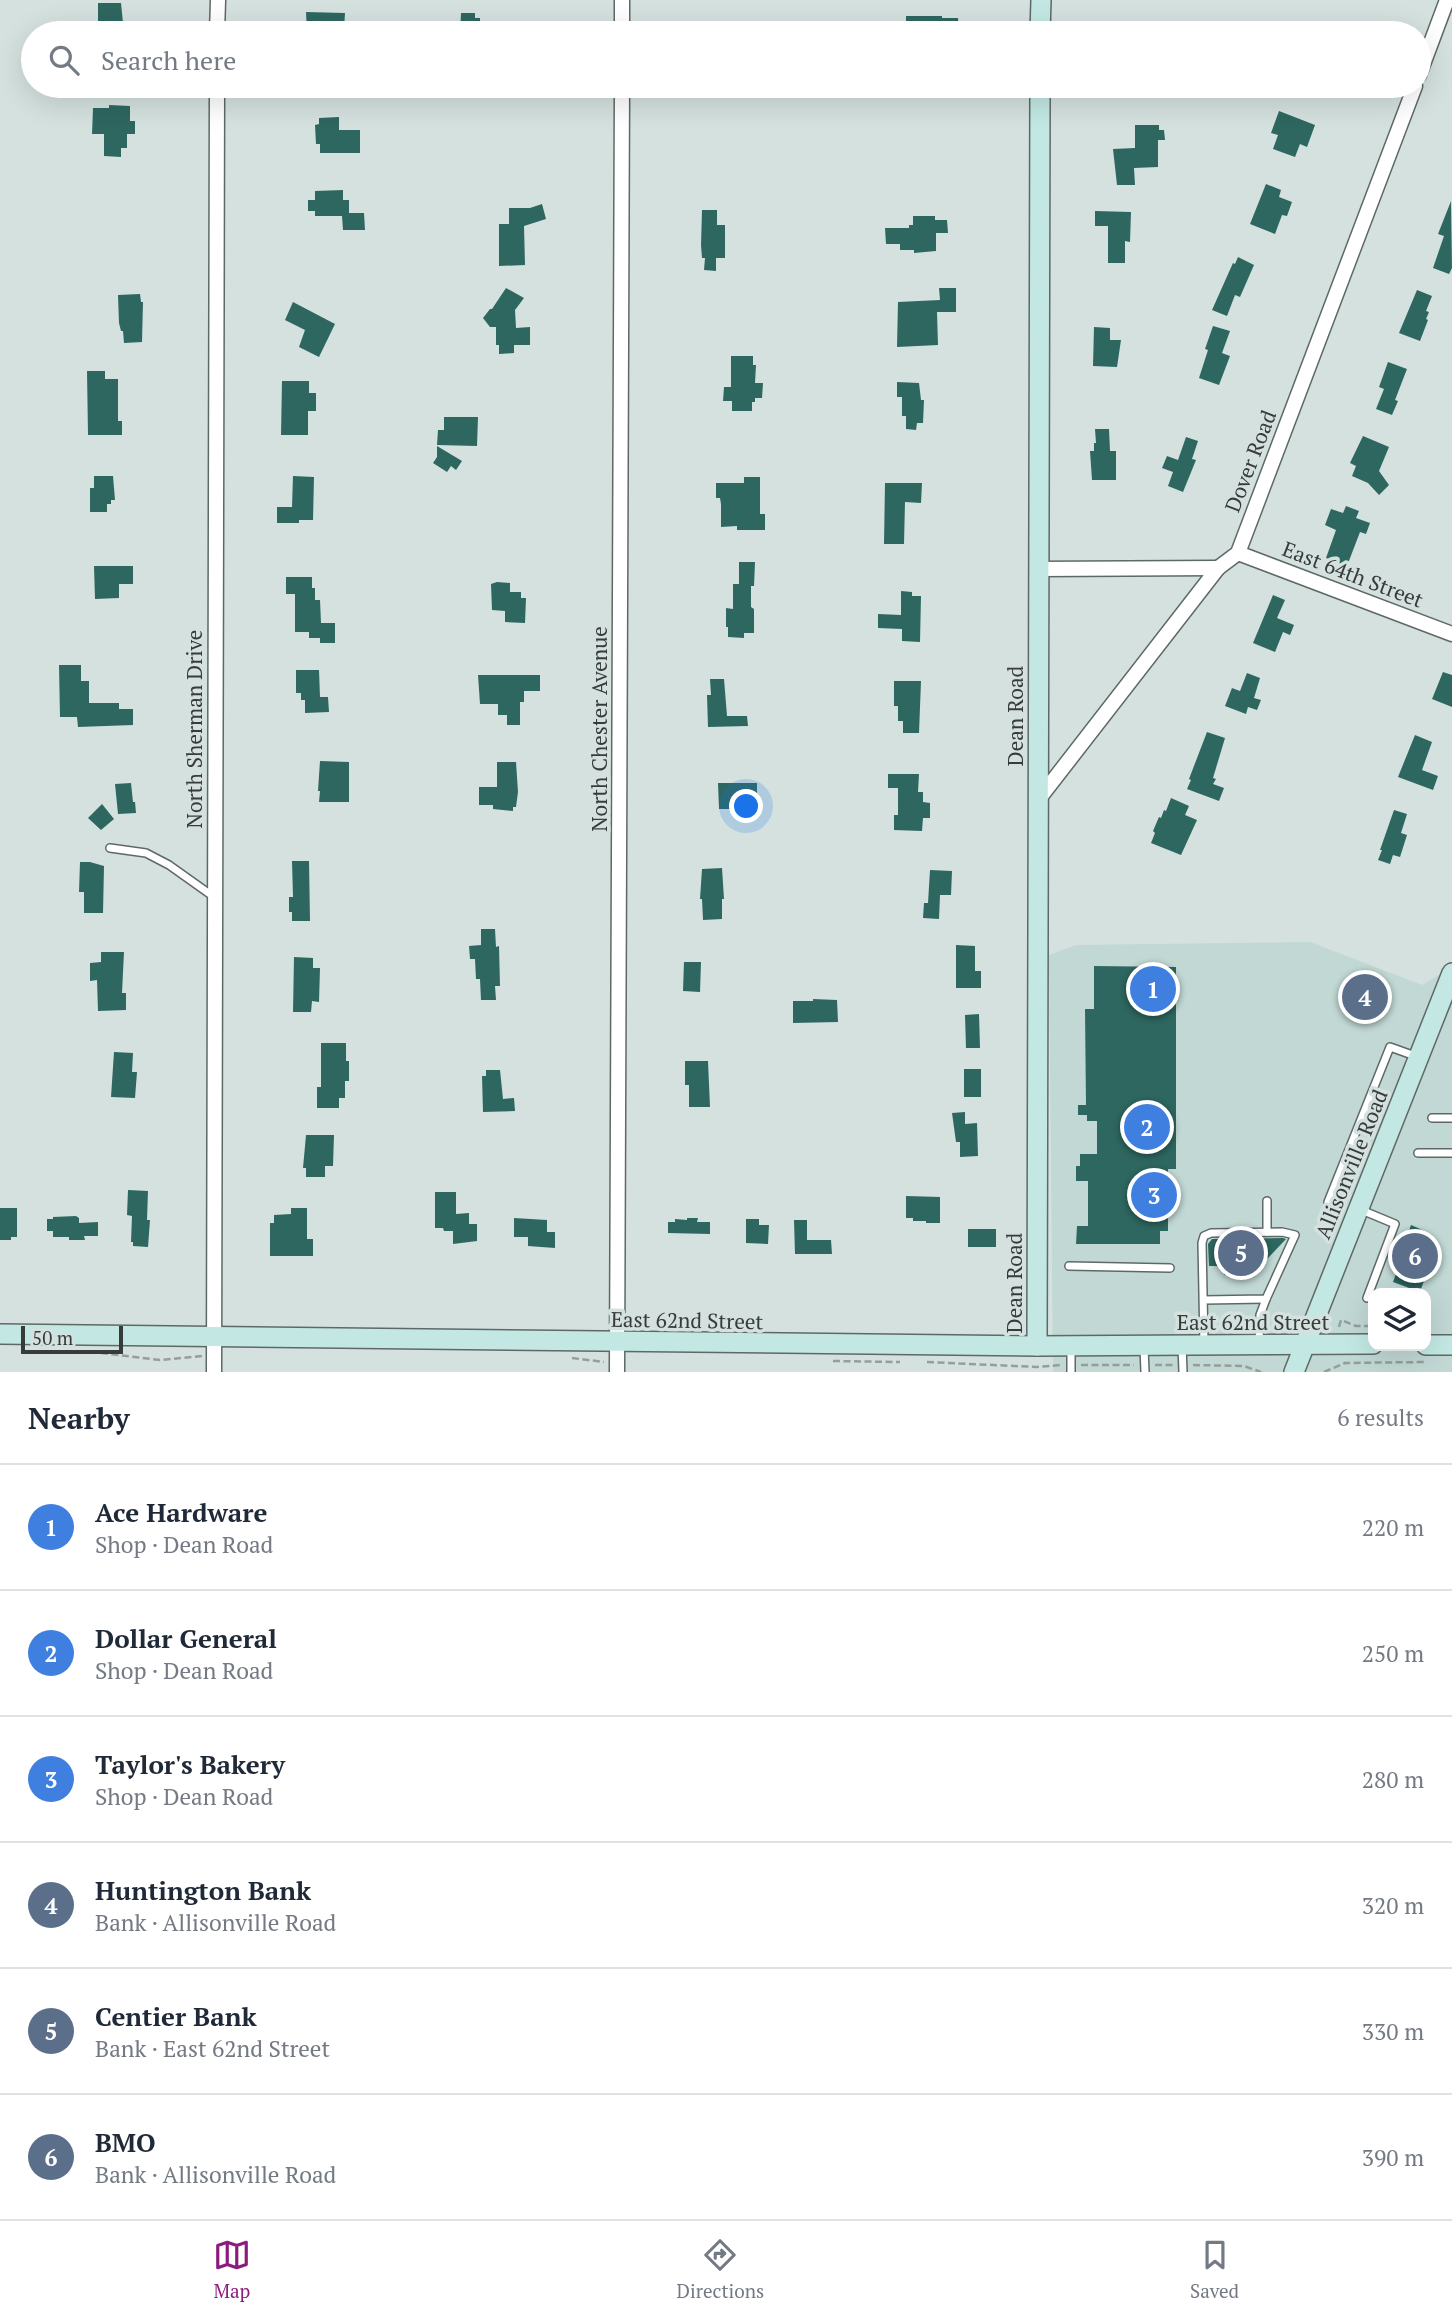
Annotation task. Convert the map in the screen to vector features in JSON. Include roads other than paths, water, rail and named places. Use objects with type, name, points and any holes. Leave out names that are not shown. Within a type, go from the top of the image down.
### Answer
[{"type":"street","points":[[217,21],[218,0]]},
{"type":"street","points":[[622,0],[622,21]]},
{"type":"street","points":[[1040,21],[1041,0]]},
{"type":"street","points":[[1431,43],[1447,0]]},
{"type":"street","name":"North Sherman Drive","points":[[214,1372],[217,98]]},
{"type":"street","name":"North Chester Avenue","points":[[617,1372],[622,98]]},
{"type":"street","name":"Dean Road","points":[[1037,1346],[1040,98]]},
{"type":"street","name":"Dover Road","points":[[1238,553],[1410,98]]},
{"type":"street","points":[[1038,800],[1219,568],[1238,553]]},
{"type":"street","name":"East 64th Street","points":[[1238,553],[1452,634]]},
{"type":"street","points":[[1038,569],[1219,568]]},
{"type":"street","name":"Allisonville Road","points":[[1294,1372],[1452,973]]},
{"type":"street","name":"East 62nd Street","points":[[0,1335],[1037,1346],[1368,1344]]},
{"type":"street","points":[[1427,1354],[1452,1345]]},
{"type":"lane","points":[[110,848],[146,853],[169,865],[214,897]]},
{"type":"lane","points":[[1328,1202],[1390,1047],[1418,1058]]},
{"type":"lane","points":[[1432,1118],[1452,1118]]},
{"type":"lane","points":[[1418,1153],[1452,1153]]},
{"type":"lane","points":[[1268,1201],[1268,1232]]},
{"type":"lane","points":[[1358,1209],[1395,1224],[1367,1298]]},
{"type":"lane","points":[[1204,1344],[1204,1236],[1211,1233],[1282,1232],[1295,1236],[1260,1315],[1259,1344]]},
{"type":"lane","points":[[1069,1266],[1170,1268]]},
{"type":"lane","points":[[1203,1300],[1266,1299]]},
{"type":"lane","points":[[1182,1345],[1183,1372]]},
{"type":"lane","points":[[1072,1346],[1072,1372]]},
{"type":"lane","points":[[1144,1346],[1145,1372]]},
{"type":"place","name":"Ace Hardware","points":[[1153,989]]},
{"type":"place","name":"Huntington Bank","points":[[1365,997]]},
{"type":"place","name":"Dollar General","points":[[1147,1127]]},
{"type":"place","name":"Taylor's Bakery","points":[[1154,1195]]},
{"type":"place","name":"Centier Bank","points":[[1241,1253]]},
{"type":"place","name":"BMO","points":[[1415,1256]]}]
